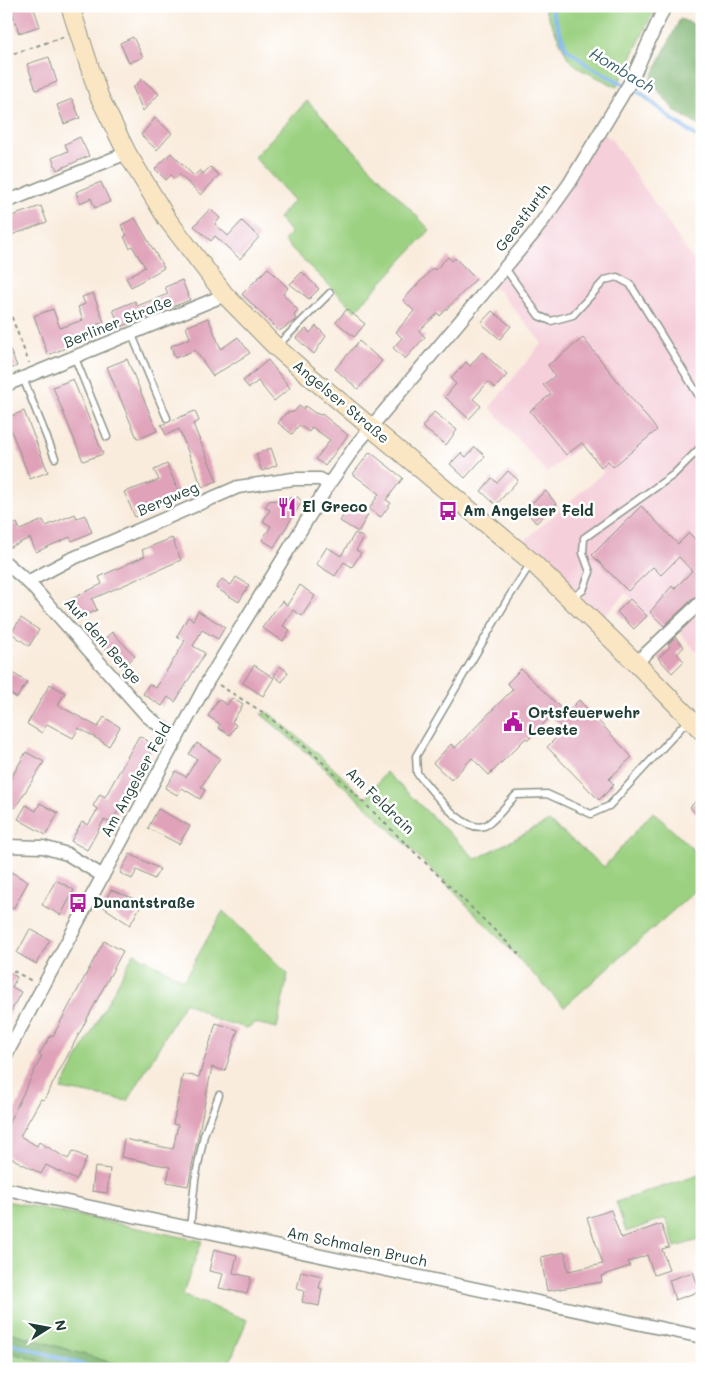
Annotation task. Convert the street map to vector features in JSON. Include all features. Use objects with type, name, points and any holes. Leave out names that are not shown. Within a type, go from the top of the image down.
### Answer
[{"type":"main road","name":"Angelser Straße","points":[[70,6],[99,96],[127,153],[167,219],[225,295],[276,347],[532,562],[696,724]]},
{"type":"street","name":"Geestfurth","points":[[372,427],[534,233],[569,184],[629,85],[665,6]]},
{"type":"street","points":[[6,202],[127,153]]},
{"type":"street","name":"Berliner Straße","points":[[6,385],[132,335],[225,295]]},
{"type":"street","name":"Am Angelser Feld","points":[[6,1055],[178,739],[209,678],[329,484],[372,427]]},
{"type":"street","name":"Bergweg","points":[[30,584],[31,580],[69,560],[238,487],[293,479],[320,479],[329,484]]},
{"type":"street","name":"Auf dem Berge","points":[[6,563],[30,584],[147,716],[178,739]]},
{"type":"street","points":[[636,663],[702,601]]},
{"type":"street","points":[[6,846],[43,847],[68,854],[103,876]]},
{"type":"street","name":"Am Schmalen Bruch","points":[[6,1189],[702,1337]]},
{"type":"lane","points":[[505,268],[539,316],[551,321],[574,315],[605,280],[617,277],[630,284],[702,401]]},
{"type":"lane","points":[[276,347],[330,293]]},
{"type":"lane","points":[[132,335],[167,418]]},
{"type":"lane","points":[[75,358],[107,437]]},
{"type":"lane","points":[[28,376],[55,458]]},
{"type":"lane","points":[[570,599],[583,590],[590,572],[583,554],[584,538],[673,475],[702,446]]},
{"type":"lane","points":[[532,562],[509,597],[416,756],[417,774],[464,824],[475,828],[488,825],[516,796],[548,794],[591,814],[610,806],[696,724]]},
{"type":"lane","points":[[190,1228],[195,1180],[204,1135],[219,1095]]},
{"type":"path","points":[[6,56],[78,32]]},
{"type":"path","points":[[6,302],[28,376]]},
{"type":"path","name":"Am Feldrain","points":[[209,678],[264,712],[316,756],[522,957]]},
{"type":"path","points":[[6,967],[43,987]]},
{"type":"shaded area","points":[[593,127],[611,139],[702,273],[702,646],[696,651],[674,626],[666,633],[626,593],[603,618],[524,541],[604,472],[581,444],[547,473],[490,407],[542,343],[499,291],[482,284],[531,224]]},
{"type":"green space","points":[[543,6],[656,6],[617,87],[580,69],[568,58]]},
{"type":"green space","points":[[680,19],[702,27],[702,128],[674,110],[650,80]]},
{"type":"green space","points":[[307,101],[430,230],[355,311],[284,241],[291,233],[279,218],[294,200],[254,157]]},
{"type":"green space","points":[[269,713],[316,752],[366,799],[386,772],[476,859],[549,821],[604,867],[653,812],[702,858],[702,885],[564,1007],[492,931],[379,819],[341,783],[261,714]]},
{"type":"green space","points":[[223,911],[288,974],[277,1028],[255,1023],[247,1028],[217,1020],[185,1002],[128,1101],[61,1089],[134,953],[184,980]]},
{"type":"green space","points":[[702,1174],[702,1251],[699,1240],[675,1247],[666,1218],[626,1232],[616,1202]]},
{"type":"green space","points":[[6,1201],[202,1241],[182,1295],[247,1320],[227,1369],[132,1369],[6,1331]]},
{"type":"green space","points":[[6,1331],[132,1369],[66,1369],[6,1351]]},
{"type":"green space","points":[[6,1351],[66,1369],[6,1369]]},
{"type":"building","points":[[10,6],[33,6],[40,26],[19,33]]},
{"type":"building","points":[[133,37],[143,57],[129,63],[120,43]]},
{"type":"building","points":[[49,57],[57,82],[36,90],[27,64]]},
{"type":"building","points":[[142,79],[159,94],[143,111],[133,88]]},
{"type":"building","points":[[72,99],[80,118],[64,124],[57,105]]},
{"type":"building","points":[[155,118],[172,133],[157,150],[141,135]]},
{"type":"building","points":[[80,137],[89,156],[57,170],[52,158],[68,151],[65,144]]},
{"type":"building","points":[[171,153],[194,176],[200,170],[203,174],[210,167],[219,175],[201,195],[179,174],[175,179],[171,175],[166,180],[155,169]]},
{"type":"building","points":[[101,182],[110,202],[95,208],[91,198],[80,203],[76,192]]},
{"type":"building","points":[[41,206],[47,222],[6,237],[6,218]]},
{"type":"building","points":[[210,209],[220,218],[215,224],[228,236],[242,221],[259,237],[240,259],[215,236],[211,241],[194,226]]},
{"type":"building","points":[[135,218],[164,268],[131,287],[126,278],[145,267],[132,246],[130,248],[124,237],[127,235],[121,225]]},
{"type":"building","points":[[448,257],[452,261],[455,258],[476,279],[440,316],[438,313],[419,331],[425,337],[405,359],[393,348],[402,338],[396,332],[414,311],[403,300],[433,268],[435,270]]},
{"type":"building","points":[[268,268],[288,288],[283,294],[298,310],[294,314],[296,320],[279,331],[242,294]]},
{"type":"building","points":[[302,272],[319,289],[309,299],[290,284]]},
{"type":"building","points":[[182,280],[190,300],[120,327],[113,310],[135,301],[137,306],[168,294],[165,287]]},
{"type":"building","points":[[93,293],[104,322],[90,327],[94,337],[48,355],[34,316],[53,309],[60,328],[83,320],[78,307],[85,304],[82,297]]},
{"type":"building","points":[[347,309],[365,324],[354,337],[336,322]]},
{"type":"building","points":[[492,311],[511,326],[500,339],[481,323]]},
{"type":"building","points":[[208,318],[221,349],[238,337],[250,353],[213,376],[195,350],[175,358],[171,346],[190,338],[186,327]]},
{"type":"building","points":[[316,326],[326,336],[314,354],[296,338],[306,329],[310,333]]},
{"type":"building","points":[[583,338],[657,430],[613,467],[608,461],[601,467],[582,443],[566,455],[530,411],[551,394],[543,385],[555,376],[548,365]]},
{"type":"building","points":[[6,341],[17,366],[6,371]]},
{"type":"building","points":[[359,341],[382,361],[358,389],[335,369]]},
{"type":"building","points":[[482,352],[507,375],[495,388],[488,382],[473,399],[481,406],[469,419],[445,397],[456,384],[451,379],[466,362],[470,366]]},
{"type":"building","points":[[127,359],[157,431],[141,438],[137,438],[107,367]]},
{"type":"building","points":[[268,360],[290,388],[274,401],[258,381],[249,388],[243,381]]},
{"type":"building","points":[[73,379],[103,454],[83,461],[53,387]]},
{"type":"building","points":[[299,406],[303,409],[305,406],[315,413],[322,414],[348,435],[325,466],[316,459],[330,440],[312,427],[309,432],[299,425],[292,434],[278,423],[286,413],[294,412]]},
{"type":"building","points":[[24,411],[48,472],[30,479],[6,418]]},
{"type":"building","points":[[195,411],[199,421],[193,424],[217,481],[202,487],[179,429],[166,435],[161,425]]},
{"type":"building","points":[[434,412],[457,430],[446,445],[422,427]]},
{"type":"building","points":[[475,447],[485,456],[465,478],[450,464],[461,453],[466,457]]},
{"type":"building","points":[[271,448],[277,465],[262,471],[256,454]]},
{"type":"building","points":[[370,452],[403,478],[386,500],[391,503],[381,517],[369,509],[379,494],[353,474]]},
{"type":"building","points":[[167,464],[179,493],[149,506],[151,510],[135,517],[124,492],[159,480],[154,470]]},
{"type":"building","points":[[508,471],[518,480],[496,505],[481,491],[492,478],[497,483]]},
{"type":"building","points":[[546,491],[557,505],[536,523],[524,509]]},
{"type":"building","points":[[298,497],[302,502],[274,547],[262,540],[271,526],[263,521],[270,510],[265,507],[269,501]]},
{"type":"building","points":[[350,504],[368,515],[358,532],[340,521]]},
{"type":"building","points":[[641,506],[678,544],[689,533],[702,546],[702,590],[664,626],[650,612],[672,586],[674,589],[692,571],[679,557],[661,575],[653,567],[628,591],[592,555]]},
{"type":"building","points":[[75,514],[77,518],[85,515],[92,532],[72,541],[70,537],[36,552],[30,538],[6,549],[6,528],[17,523],[20,530],[43,520],[46,526]]},
{"type":"building","points":[[355,533],[364,538],[356,550],[361,553],[352,567],[344,562],[335,576],[316,564],[327,547],[341,556]]},
{"type":"building","points":[[172,538],[181,560],[92,599],[97,610],[80,618],[75,607],[70,609],[67,601],[102,584],[99,577],[145,556],[142,550]]},
{"type":"building","points":[[236,577],[249,585],[239,602],[216,588],[222,579],[231,585]]},
{"type":"building","points":[[300,585],[315,596],[302,616],[293,610],[283,626],[290,630],[283,641],[262,628],[282,601],[287,605]]},
{"type":"building","points":[[630,599],[647,616],[634,629],[617,612]]},
{"type":"building","points":[[198,611],[225,627],[218,639],[202,630],[193,646],[205,653],[175,702],[168,697],[162,706],[143,694],[149,684],[156,688],[185,641],[177,636],[188,617],[193,620]]},
{"type":"building","points":[[21,618],[39,630],[29,646],[11,633]]},
{"type":"building","points":[[112,632],[135,656],[123,667],[100,643]]},
{"type":"building","points":[[675,637],[684,647],[677,654],[684,661],[672,673],[658,658],[670,647],[668,644]]},
{"type":"building","points":[[254,665],[274,678],[263,696],[243,683]]},
{"type":"building","points":[[280,666],[288,672],[282,682],[274,676]]},
{"type":"building","points":[[521,669],[566,713],[579,700],[632,757],[609,779],[614,785],[599,800],[547,747],[564,730],[551,716],[528,740],[526,738],[489,775],[472,758],[451,780],[433,763],[451,744],[455,748],[513,689],[507,683]]},
{"type":"building","points":[[11,672],[27,682],[17,698],[6,691],[6,679]]},
{"type":"building","points":[[50,684],[65,693],[58,705],[98,727],[104,717],[120,727],[109,746],[79,728],[73,738],[47,724],[42,733],[27,724]]},
{"type":"building","points":[[232,698],[243,705],[232,722],[236,725],[230,735],[218,728],[220,724],[208,716],[218,699],[227,705]]},
{"type":"building","points":[[139,736],[155,745],[111,823],[104,820],[87,850],[71,841],[82,822],[88,825],[98,809],[93,806],[100,794],[105,797]]},
{"type":"building","points":[[197,743],[220,758],[201,787],[205,790],[200,799],[182,788],[177,795],[165,788],[176,771],[186,777],[197,759],[189,754]]},
{"type":"building","points":[[26,752],[44,762],[15,808],[6,804],[6,787]]},
{"type":"building","points":[[702,795],[702,820],[690,807]]},
{"type":"building","points":[[40,803],[58,813],[46,835],[18,819],[26,805],[36,811]]},
{"type":"building","points":[[158,809],[190,826],[179,844],[148,828]]},
{"type":"building","points":[[130,854],[160,869],[154,879],[137,870],[132,879],[120,873]]},
{"type":"building","points":[[11,872],[28,882],[13,909],[6,905],[6,881]]},
{"type":"building","points":[[56,880],[74,890],[61,915],[42,905]]},
{"type":"building","points":[[111,890],[133,898],[130,902],[140,907],[130,925],[102,906]]},
{"type":"building","points":[[30,929],[50,940],[36,964],[17,953]]},
{"type":"building","points":[[104,941],[123,951],[44,1100],[41,1099],[20,1136],[37,1146],[39,1142],[68,1159],[73,1151],[87,1158],[76,1180],[46,1165],[41,1174],[6,1155],[6,1128],[42,1056],[39,1055],[51,1035],[53,1036]]},
{"type":"building","points":[[6,971],[17,977],[12,987],[21,992],[6,1021]]},
{"type":"building","points":[[216,1023],[238,1030],[225,1071],[212,1067],[188,1186],[167,1182],[170,1167],[121,1157],[124,1139],[173,1149],[178,1125],[173,1124],[183,1074],[199,1077]]},
{"type":"building","points":[[95,1167],[110,1169],[107,1193],[92,1191]]},
{"type":"building","points":[[611,1210],[621,1238],[661,1224],[669,1247],[662,1249],[669,1270],[654,1275],[647,1255],[628,1262],[630,1266],[601,1276],[602,1282],[547,1291],[541,1257],[565,1252],[568,1271],[603,1264],[587,1218]]},
{"type":"building","points":[[214,1249],[237,1255],[233,1273],[251,1277],[247,1294],[219,1288],[223,1274],[209,1271]]},
{"type":"building","points":[[301,1271],[322,1276],[319,1288],[322,1289],[319,1306],[302,1302],[304,1291],[297,1289]]},
{"type":"building","points":[[693,1272],[700,1291],[675,1300],[669,1280]]},
{"type":"waterway","name":"Hombach","points":[[550,6],[566,48],[586,64],[642,94],[673,120],[702,140]]},
{"type":"waterway","points":[[6,1342],[97,1369]]},
{"type":"place","name":"El Greco","points":[[287,507]]},
{"type":"place","name":"Am Angelser Feld","points":[[448,511]]},
{"type":"place","name":"Ortsfeuerwehr Leeste","points":[[513,722]]},
{"type":"place","name":"Dunantstraße","points":[[78,903]]}]
